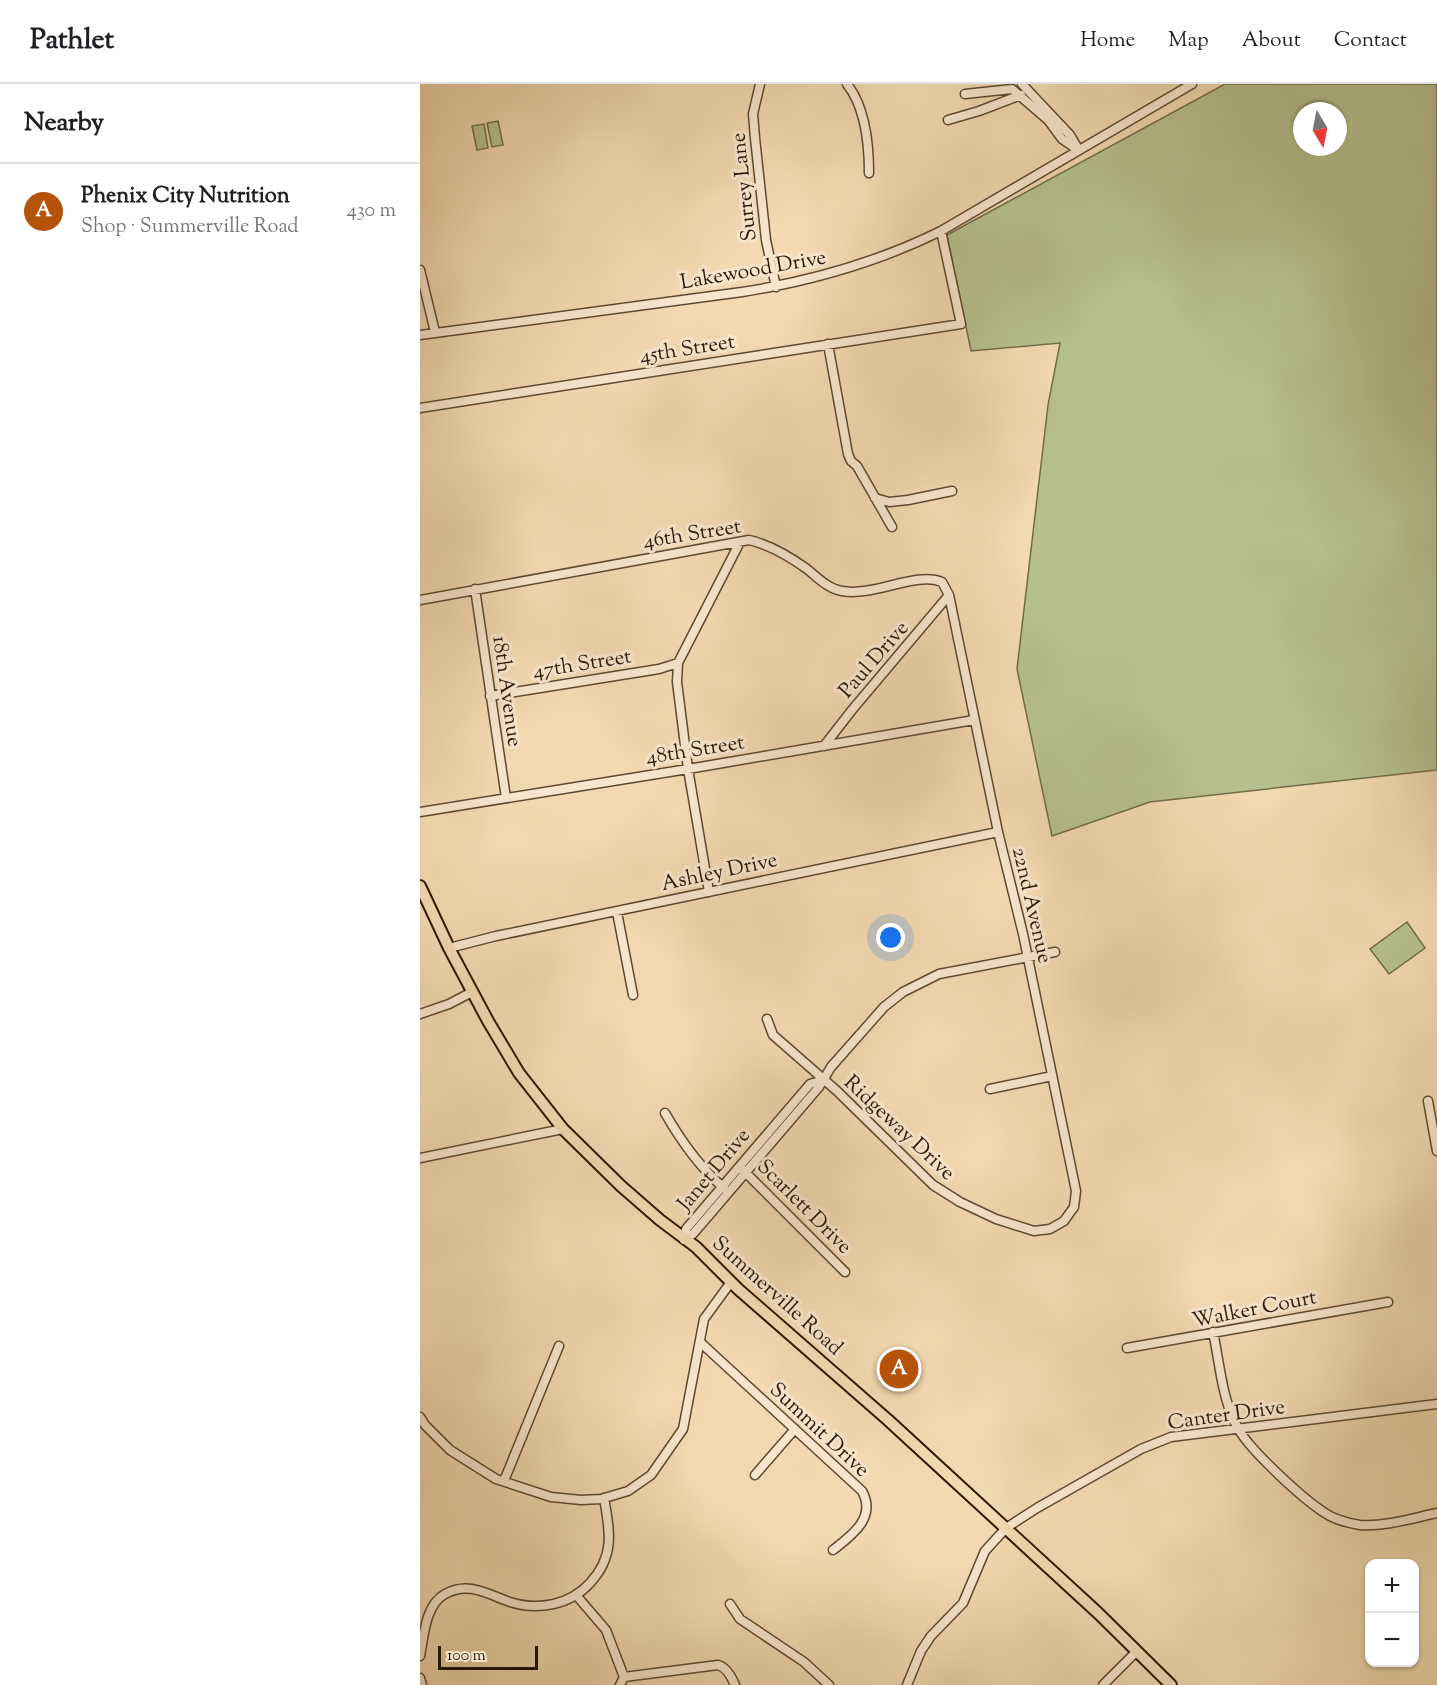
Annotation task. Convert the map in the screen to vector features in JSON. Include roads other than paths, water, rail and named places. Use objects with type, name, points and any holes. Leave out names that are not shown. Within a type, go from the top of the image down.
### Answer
[{"type":"main road","name":"Summerville Road","points":[[420,886],[472,992],[519,1073],[563,1129],[616,1181],[684,1240],[696,1247],[731,1282],[876,1408],[1006,1528],[1170,1685]]},
{"type":"street","name":"Surrey Lane","points":[[760,84],[753,114],[766,240],[776,287]]},
{"type":"street","points":[[847,84],[861,114],[869,156],[869,173]]},
{"type":"street","points":[[1023,84],[1070,135],[1078,150]]},
{"type":"street","name":"Lakewood Drive","points":[[420,335],[776,287],[855,266],[907,248],[941,231],[1192,84]]},
{"type":"street","points":[[965,94],[1012,89],[1048,120],[1062,139],[1078,150]]},
{"type":"street","points":[[948,120],[1021,95]]},
{"type":"street","name":"45th Street","points":[[420,408],[961,324],[941,231]]},
{"type":"street","points":[[420,270],[435,332]]},
{"type":"street","points":[[828,344],[848,454],[892,527]]},
{"type":"street","points":[[874,498],[888,502],[952,491]]},
{"type":"street","name":"46th Street","points":[[420,600],[749,540],[765,544],[839,591],[878,590],[924,579],[934,579],[942,582],[949,595]]},
{"type":"street","points":[[709,892],[688,769],[678,694],[678,663],[740,542]]},
{"type":"street","name":"18th Avenue","points":[[475,589],[506,798]]},
{"type":"street","name":"22nd Avenue","points":[[949,595],[998,832],[1028,957],[1076,1191],[1074,1207],[1065,1221]]},
{"type":"street","name":"Paul Drive","points":[[824,746],[949,595]]},
{"type":"street","name":"47th Street","points":[[490,696],[659,669],[678,663]]},
{"type":"street","name":"48th Street","points":[[420,812],[974,720]]},
{"type":"street","name":"Ashley Drive","points":[[449,948],[496,936],[998,832]]},
{"type":"street","points":[[616,912],[633,995]]},
{"type":"street","name":"Janet Drive","points":[[684,1240],[693,1233],[743,1169],[824,1080],[831,1066],[868,1024],[903,992],[939,974],[1055,952]]},
{"type":"street","points":[[420,1014],[450,1004],[472,992]]},
{"type":"street","name":"Ridgeway Drive","points":[[767,1019],[773,1035],[824,1080],[933,1185],[953,1198],[996,1219],[1034,1231],[1050,1229],[1065,1221]]},
{"type":"street","points":[[990,1089],[1052,1076]]},
{"type":"street","points":[[1428,1101],[1437,1151]]},
{"type":"street","points":[[665,1113],[685,1147],[712,1178],[726,1189]]},
{"type":"street","points":[[420,1158],[563,1129]]},
{"type":"street","name":"Scarlett Drive","points":[[743,1169],[845,1272]]},
{"type":"street","points":[[422,1424],[450,1450],[496,1479],[551,1497],[581,1500],[604,1498],[628,1491],[651,1475],[682,1429],[704,1319],[731,1282]]},
{"type":"street","name":"Walker Court","points":[[1127,1348],[1388,1302]]},
{"type":"street","points":[[1213,1332],[1226,1394],[1239,1430],[1294,1488],[1332,1517],[1362,1525],[1437,1514]]},
{"type":"street","name":"Summit Drive","points":[[700,1342],[851,1479],[867,1499],[866,1516],[862,1523],[833,1551]]},
{"type":"street","points":[[504,1481],[559,1346]]},
{"type":"street","name":"Canter Drive","points":[[907,1685],[921,1651],[931,1636],[963,1603],[986,1551],[1006,1528],[1037,1508],[1156,1443],[1171,1437],[1437,1404]]},
{"type":"street","points":[[755,1474],[795,1429]]},
{"type":"street","points":[[420,1656],[428,1619],[434,1605],[445,1594],[459,1589],[475,1588],[512,1603],[538,1607],[570,1599],[587,1587],[599,1574],[606,1559],[610,1538],[604,1498]]},
{"type":"street","points":[[576,1595],[606,1630],[622,1681],[718,1665],[722,1666],[735,1685]]},
{"type":"street","points":[[730,1604],[740,1619],[804,1662],[829,1685]]},
{"type":"street","points":[[1103,1685],[1136,1652]]},
{"type":"street","points":[[420,1678],[422,1685]]},
{"type":"place","name":"Phenix City Nutrition","points":[[899,1369]]}]
